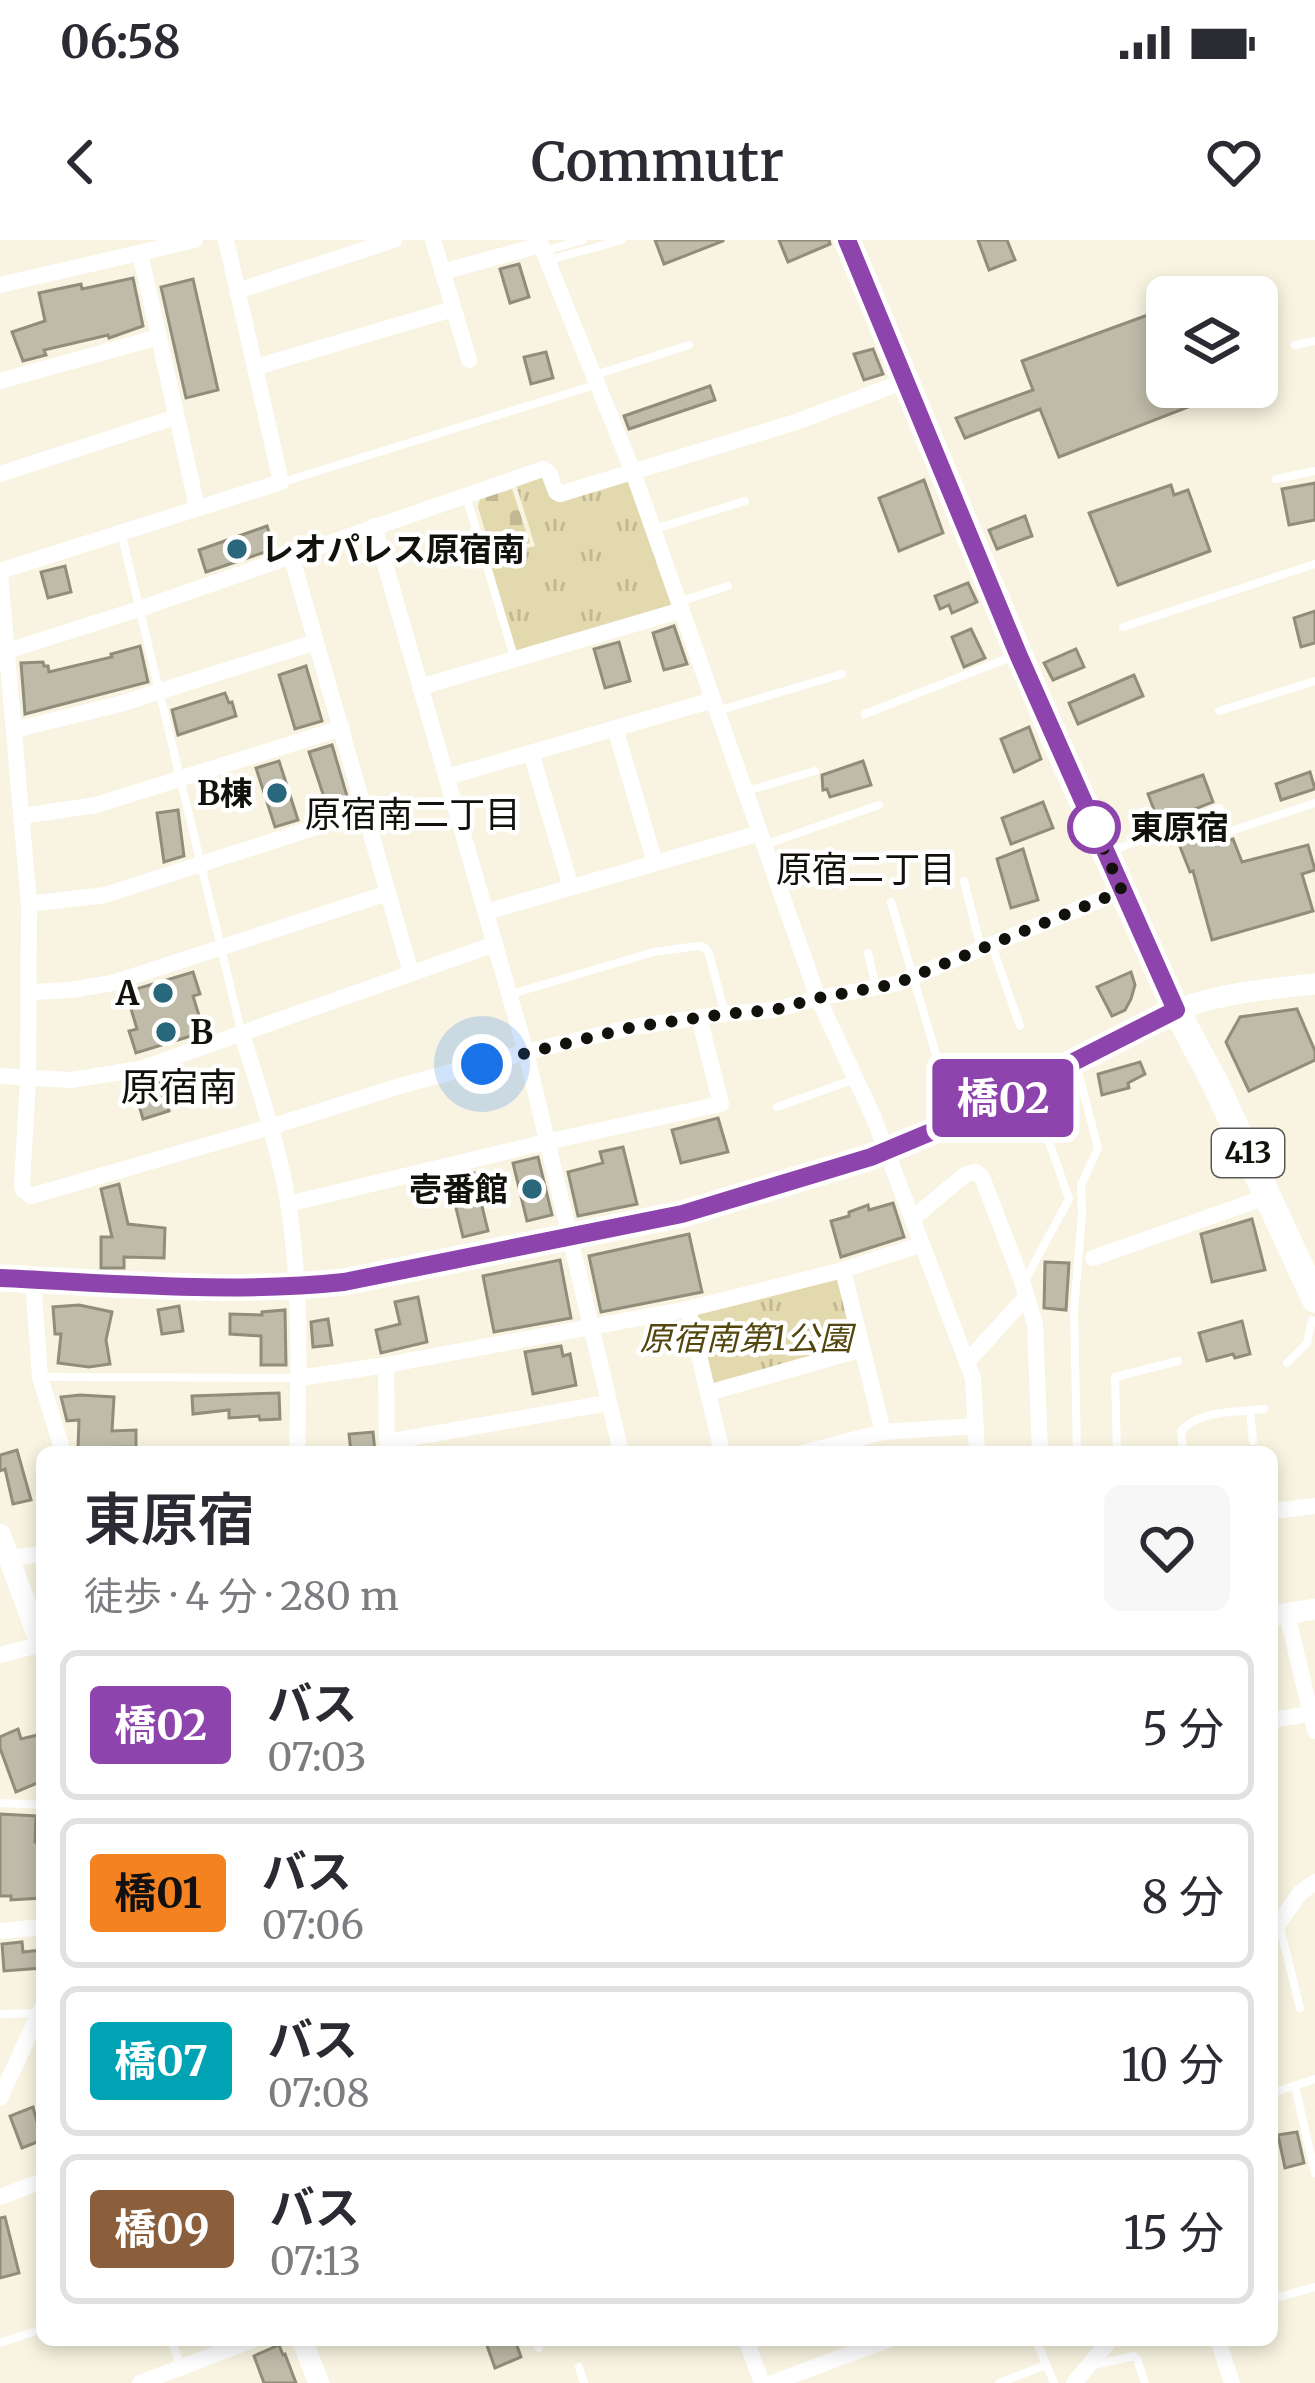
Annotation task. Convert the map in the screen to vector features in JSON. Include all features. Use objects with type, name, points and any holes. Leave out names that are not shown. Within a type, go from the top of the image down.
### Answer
[{"type":"highway","name":"413","points":[[847,240],[1018,654],[1313,1309]]},
{"type":"street","points":[[0,285],[195,240]]},
{"type":"street","points":[[226,240],[281,482],[0,572],[29,904],[31,992],[22,1184],[31,1196],[526,1052],[633,1027],[774,1010],[877,988],[1122,891]]},
{"type":"street","points":[[237,291],[394,240]]},
{"type":"street","points":[[433,240],[469,360]]},
{"type":"street","points":[[442,272],[543,249],[633,472],[818,998],[886,1151],[973,1378],[977,1446]]},
{"type":"street","points":[[140,253],[197,507]]},
{"type":"street","points":[[256,367],[453,309]]},
{"type":"street","points":[[0,381],[159,338]]},
{"type":"street","points":[[4,652],[543,469],[560,494],[796,422],[905,382]]},
{"type":"street","points":[[0,474],[176,417]]},
{"type":"street","points":[[374,526],[526,1052],[619,1446]]},
{"type":"street","points":[[291,555],[411,973]]},
{"type":"street","points":[[420,687],[681,606]]},
{"type":"street","points":[[14,730],[78,716],[316,642]]},
{"type":"street","points":[[447,777],[615,728],[714,706]]},
{"type":"street","points":[[22,817],[96,806],[342,728]]},
{"type":"street","points":[[615,728],[655,863]]},
{"type":"street","points":[[531,752],[571,887]]},
{"type":"street","points":[[29,904],[104,895],[366,811]]},
{"type":"street","points":[[485,912],[655,863],[762,840]]},
{"type":"street","points":[[31,992],[91,988],[388,893]]},
{"type":"street","points":[[0,1076],[71,1080],[140,1069],[495,944]]},
{"type":"street","points":[[0,1278],[229,1289],[298,1287],[570,1238],[742,1198],[886,1151],[955,1122],[1176,1010],[1235,993],[1315,984]]},
{"type":"street","points":[[288,1204],[721,1104],[699,1017]]},
{"type":"street","points":[[242,1034],[288,1204],[298,1287],[297,1446]]},
{"type":"street","points":[[912,1219],[966,1174],[979,1173],[1035,1324],[1040,1446]]},
{"type":"street","points":[[1093,1258],[1266,1197]]},
{"type":"street","points":[[299,1378],[688,1309],[843,1270],[922,1244]]},
{"type":"street","points":[[843,1270],[883,1432]]},
{"type":"street","points":[[33,1279],[40,1377],[61,1446]]},
{"type":"street","points":[[967,1362],[1024,1290]]},
{"type":"street","points":[[688,1309],[721,1446]]},
{"type":"street","points":[[708,1393],[862,1349]]},
{"type":"street","points":[[386,1365],[387,1446]]},
{"type":"street","points":[[392,1446],[608,1403]]},
{"type":"street","points":[[829,1446],[883,1432],[975,1426]]},
{"type":"street","points":[[1278,1509],[1315,1506]]},
{"type":"street","points":[[0,1534],[36,1629]]},
{"type":"street","points":[[9,1558],[36,1555]]},
{"type":"street","points":[[1278,1720],[1314,1720],[1280,1615],[1315,1609]]},
{"type":"street","points":[[0,1655],[36,1646]]},
{"type":"street","points":[[1278,1924],[1300,1893],[1315,1882]]},
{"type":"street","points":[[0,1930],[36,1927]]},
{"type":"street","points":[[0,2098],[8,2064],[36,2018]]},
{"type":"street","points":[[0,2197],[36,2187]]},
{"type":"street","points":[[140,2383],[237,2346]]},
{"type":"street","points":[[304,2346],[319,2383]]},
{"type":"street","points":[[748,2346],[762,2383]]},
{"type":"street","points":[[772,2383],[856,2346]]},
{"type":"street","points":[[1074,2383],[1105,2346]]},
{"type":"street","points":[[1220,2346],[1232,2383]]},
{"type":"lane","points":[[543,249],[583,240]]},
{"type":"lane","points":[[543,249],[622,240]]},
{"type":"lane","points":[[1295,345],[1315,341]]},
{"type":"lane","points":[[281,482],[689,345]]},
{"type":"lane","points":[[1276,479],[1315,471]]},
{"type":"lane","points":[[466,494],[514,658]]},
{"type":"lane","points":[[653,530],[745,501]]},
{"type":"lane","points":[[121,531],[242,1034]]},
{"type":"lane","points":[[1123,627],[1315,564]]},
{"type":"lane","points":[[681,606],[728,586]]},
{"type":"lane","points":[[865,714],[1018,654]]},
{"type":"lane","points":[[714,706],[842,674]]},
{"type":"lane","points":[[1219,711],[1315,681]]},
{"type":"lane","points":[[745,791],[814,771]]},
{"type":"lane","points":[[1106,853],[1219,808],[1228,832],[1315,803]]},
{"type":"lane","points":[[762,840],[879,805]]},
{"type":"lane","points":[[964,881],[1020,1027]]},
{"type":"lane","points":[[891,902],[940,1068]]},
{"type":"lane","points":[[509,994],[654,952],[697,946],[709,953],[724,1014]]},
{"type":"lane","points":[[868,953],[877,988]]},
{"type":"lane","points":[[1024,1290],[1098,1148],[1075,1061]]},
{"type":"lane","points":[[777,1107],[856,1078]]},
{"type":"lane","points":[[1029,1085],[1069,1198]]},
{"type":"lane","points":[[1077,1446],[1074,1311],[1081,1184]]},
{"type":"lane","points":[[1287,1363],[1306,1343],[1313,1309]]},
{"type":"lane","points":[[1114,1360],[1118,1446]]},
{"type":"lane","points":[[1115,1377],[1178,1361]]},
{"type":"lane","points":[[40,1377],[299,1378]]},
{"type":"lane","points":[[1182,1446],[1181,1431],[1187,1423],[1264,1409]]},
{"type":"lane","points":[[1250,1411],[1253,1442]]},
{"type":"lane","points":[[0,1803],[36,1805]]},
{"type":"lane","points":[[1278,1938],[1300,2008]]},
{"type":"lane","points":[[0,2014],[36,2010]]},
{"type":"lane","points":[[1278,2091],[1315,2079]]},
{"type":"lane","points":[[1295,2086],[1315,2173]]},
{"type":"lane","points":[[1278,2297],[1315,2287]]},
{"type":"lane","points":[[0,2343],[36,2331]]},
{"type":"lane","points":[[173,2346],[181,2367]]},
{"type":"lane","points":[[1038,2346],[1054,2383]]},
{"type":"lane","points":[[1087,2367],[1134,2356],[1145,2383]]},
{"type":"lane","points":[[999,2383],[1046,2365]]},
{"type":"lane","points":[[578,2367],[584,2383]]},
{"type":"green space","points":[[543,469],[555,492],[633,472],[682,610],[514,659],[485,559],[535,546],[514,478]]},
{"type":"green space","points":[[512,489],[530,543],[492,554],[478,507],[480,499]]},
{"type":"green space","name":"原宿南第1公園","points":[[843,1270],[862,1349],[708,1393],[688,1309]]},
{"type":"building","points":[[655,240],[723,240],[723,241],[664,264]]},
{"type":"building","points":[[779,240],[829,240],[830,244],[788,262]]},
{"type":"building","points":[[978,240],[1007,240],[1015,260],[989,270]]},
{"type":"building","points":[[519,264],[529,297],[510,303],[500,269]]},
{"type":"building","points":[[133,278],[143,326],[109,338],[44,350],[46,355],[23,361],[12,332],[45,321],[39,293]]},
{"type":"building","points":[[193,279],[218,390],[186,398],[161,287]]},
{"type":"building","points":[[1146,316],[1146,408],[1186,408],[1059,457],[1040,409],[965,438],[956,418],[1033,390],[1022,361]]},
{"type":"building","points":[[873,349],[883,374],[864,380],[854,354]]},
{"type":"building","points":[[546,352],[553,378],[531,384],[524,357]]},
{"type":"building","points":[[710,386],[715,400],[629,429],[624,416]]},
{"type":"building","points":[[924,480],[943,533],[899,551],[879,498]]},
{"type":"building","points":[[1315,483],[1315,520],[1289,525],[1282,489]]},
{"type":"building","points":[[1171,485],[1174,495],[1188,490],[1210,551],[1118,585],[1089,513]]},
{"type":"building","points":[[1025,516],[1032,536],[997,549],[989,530]]},
{"type":"building","name":"レオパレス原宿南","points":[[267,526],[274,549],[206,572],[199,550]]},
{"type":"building","points":[[65,566],[71,592],[48,598],[41,572]]},
{"type":"building","points":[[968,583],[977,602],[952,613],[949,605],[940,609],[935,596]]},
{"type":"building","points":[[1315,611],[1315,643],[1301,647],[1294,618]]},
{"type":"building","points":[[674,626],[687,664],[664,670],[653,633]]},
{"type":"building","points":[[971,629],[985,658],[964,667],[952,637]]},
{"type":"building","points":[[619,642],[630,681],[605,688],[594,649]]},
{"type":"building","points":[[140,646],[148,682],[25,714],[21,663],[43,662],[49,672]]},
{"type":"building","points":[[1076,649],[1084,667],[1053,680],[1044,663]]},
{"type":"building","points":[[306,666],[322,721],[295,729],[279,675]]},
{"type":"building","points":[[1134,675],[1143,696],[1078,724],[1069,703]]},
{"type":"building","points":[[225,693],[236,716],[178,735],[172,710]]},
{"type":"building","points":[[1029,727],[1041,759],[1014,772],[1001,739]]},
{"type":"building","points":[[332,745],[349,803],[335,807],[327,806],[309,752]]},
{"type":"building","name":"B棟","points":[[279,761],[298,820],[275,827],[256,768]]},
{"type":"building","points":[[863,761],[871,785],[830,797],[823,790],[822,775]]},
{"type":"building","points":[[1310,772],[1315,789],[1281,800],[1276,784]]},
{"type":"building","points":[[1203,775],[1213,802],[1159,823],[1148,794]]},
{"type":"building","points":[[1043,802],[1053,828],[1011,844],[1002,818]]},
{"type":"building","points":[[178,810],[184,856],[164,862],[157,813]]},
{"type":"building","points":[[1214,819],[1223,843],[1233,839],[1242,862],[1308,845],[1315,870],[1302,874],[1313,911],[1212,940],[1193,871],[1175,834]]},
{"type":"building","points":[[1023,849],[1038,900],[1011,908],[997,859]]},
{"type":"building","points":[[193,972],[200,994],[193,996],[204,1032],[136,1053],[129,1031],[137,1029],[126,992]]},
{"type":"building","points":[[1131,972],[1135,985],[1131,999],[1125,1010],[1112,1016],[1097,987]]},
{"type":"building","points":[[1297,1009],[1315,1060],[1249,1091],[1226,1042],[1240,1017]]},
{"type":"building","points":[[1140,1062],[1145,1074],[1128,1083],[1129,1088],[1102,1095],[1098,1074]]},
{"type":"building","points":[[160,1081],[169,1111],[143,1119],[134,1088]]},
{"type":"building","points":[[718,1118],[728,1152],[681,1163],[672,1130]]},
{"type":"building","points":[[623,1147],[637,1204],[578,1216],[568,1172],[603,1163],[600,1152]]},
{"type":"building","name":"壱番館","points":[[538,1157],[552,1215],[527,1221],[513,1163]]},
{"type":"building","points":[[474,1173],[488,1231],[463,1237],[449,1179]]},
{"type":"building","points":[[119,1184],[128,1224],[165,1228],[164,1258],[124,1257],[124,1268],[101,1268],[101,1237],[112,1237],[101,1189]]},
{"type":"building","points":[[893,1203],[904,1237],[841,1257],[831,1221],[868,1205],[869,1210]]},
{"type":"building","points":[[1252,1219],[1265,1270],[1212,1282],[1201,1234]]},
{"type":"building","points":[[689,1234],[702,1292],[601,1312],[589,1256]]},
{"type":"building","points":[[560,1260],[571,1318],[494,1332],[483,1276]]},
{"type":"building","points":[[1045,1262],[1069,1263],[1066,1310],[1044,1308]]},
{"type":"building","points":[[418,1297],[427,1342],[381,1353],[376,1330],[400,1324],[395,1302]]},
{"type":"building","points":[[79,1305],[112,1312],[106,1340],[110,1364],[58,1363],[61,1334],[55,1334],[53,1307]]},
{"type":"building","points":[[179,1306],[183,1331],[162,1334],[158,1310]]},
{"type":"building","points":[[285,1310],[286,1365],[261,1365],[261,1336],[230,1334],[230,1314]]},
{"type":"building","points":[[328,1319],[332,1345],[313,1347],[311,1322]]},
{"type":"building","points":[[1242,1321],[1250,1354],[1207,1361],[1199,1333]]},
{"type":"building","points":[[561,1346],[563,1356],[570,1354],[576,1385],[533,1394],[525,1352]]},
{"type":"building","points":[[279,1393],[280,1419],[229,1418],[229,1410],[193,1414],[192,1396]]},
{"type":"building","points":[[61,1397],[114,1397],[112,1431],[136,1430],[136,1446],[78,1446],[79,1420],[67,1421]]},
{"type":"building","points":[[373,1432],[374,1446],[350,1446],[349,1434]]},
{"type":"building","points":[[17,1450],[31,1500],[13,1504],[5,1469],[0,1471],[0,1455]]},
{"type":"building","points":[[18,1729],[21,1739],[36,1735],[36,1784],[16,1792],[0,1737]]},
{"type":"building","points":[[0,1814],[36,1816],[36,1898],[0,1896]]},
{"type":"building","points":[[22,1942],[23,1952],[36,1951],[36,1968],[4,1971],[2,1944]]},
{"type":"building","points":[[33,2107],[36,2142],[22,2148],[10,2116]]},
{"type":"building","points":[[1297,2132],[1304,2163],[1285,2168],[1278,2135]]},
{"type":"building","points":[[5,2217],[19,2273],[0,2278],[0,2218]]},
{"type":"building","points":[[279,2346],[296,2383],[264,2383],[254,2356]]},
{"type":"building","points":[[487,2346],[517,2346],[521,2357],[495,2368]]},
{"type":"bus line","name":"橋02","points":[[0,1278],[229,1289],[298,1287],[344,1282],[682,1214],[902,1145],[1176,1010],[1018,654],[847,240]]},
{"type":"place","name":"レオパレス原宿南","points":[[237,549]]},
{"type":"place","name":"B棟","points":[[277,793]]},
{"type":"place","name":"東原宿","points":[[1094,827]]},
{"type":"place","name":"A","points":[[163,993]]},
{"type":"place","name":"B","points":[[166,1032]]},
{"type":"place","name":"壱番館","points":[[532,1189]]},
{"type":"district","name":"原宿南二丁目","points":[[413,814]]},
{"type":"district","name":"原宿二丁目","points":[[866,869]]},
{"type":"district","name":"原宿南","points":[[179,1087]]},
{"type":"route","points":[[482,1064],[633,1027],[774,1010],[895,984],[1122,891],[1094,827]]}]
